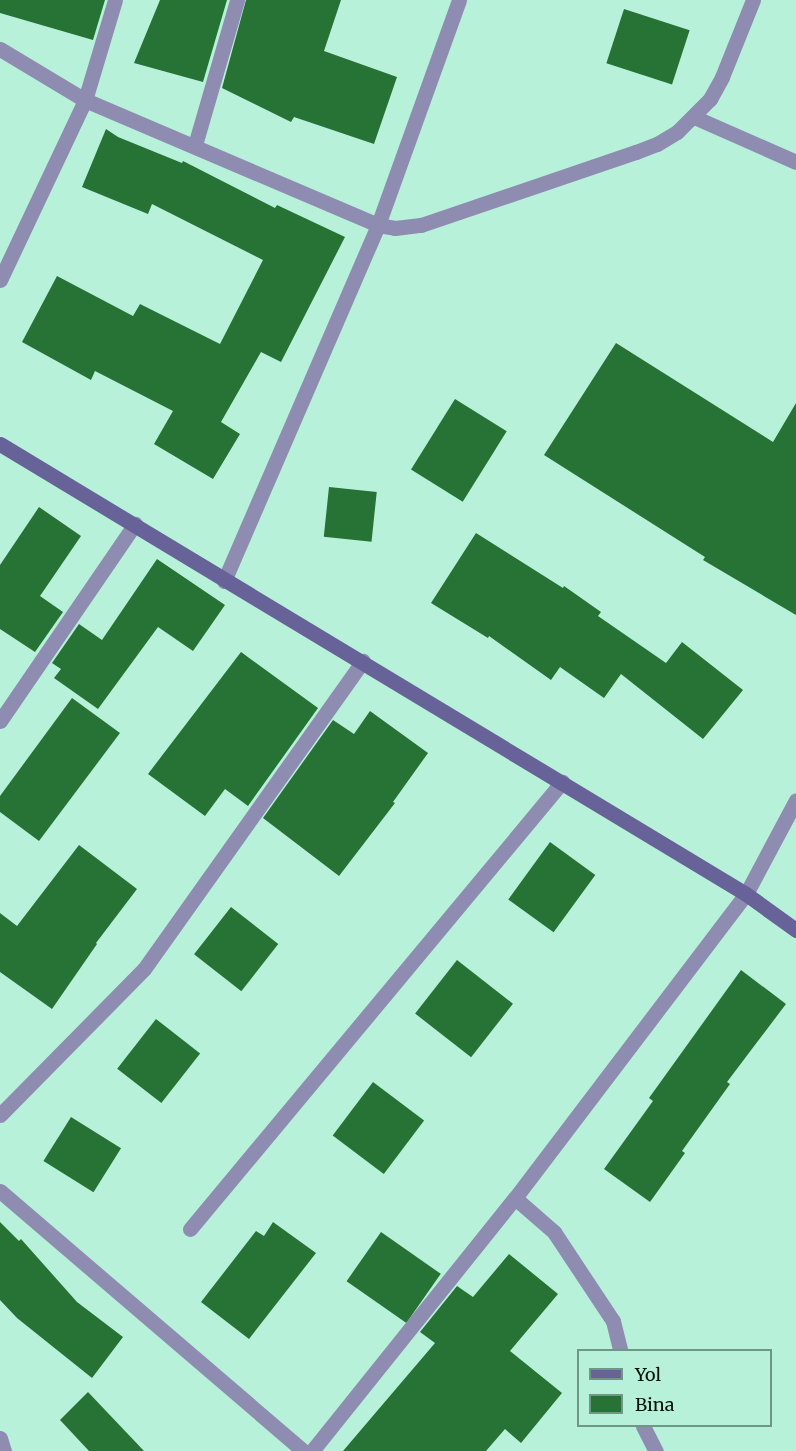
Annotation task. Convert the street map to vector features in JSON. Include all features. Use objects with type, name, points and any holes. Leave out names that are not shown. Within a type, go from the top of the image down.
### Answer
[{"type":"street","points":[[0,280],[85,100],[115,0]]},
{"type":"street","points":[[195,145],[237,0]]},
{"type":"street","points":[[224,581],[378,225],[459,0]]},
{"type":"street","points":[[0,49],[85,100],[378,225],[395,228],[421,225],[657,144],[694,117],[710,99],[722,77],[753,0]]},
{"type":"street","points":[[694,117],[796,162]]},
{"type":"street","points":[[0,444],[746,894],[796,930]]},
{"type":"street","points":[[0,722],[135,524]]},
{"type":"street","points":[[0,1115],[144,969],[363,661]]},
{"type":"street","points":[[190,1229],[562,782]]},
{"type":"street","points":[[312,1451],[515,1198],[746,894],[796,800]]},
{"type":"street","points":[[0,1191],[303,1451]]},
{"type":"street","points":[[515,1198],[554,1232],[613,1321],[620,1349]]},
{"type":"street","points":[[644,1427],[656,1451]]},
{"type":"street","points":[[0,1438],[4,1451]]},
{"type":"building","points":[[0,0],[105,0],[93,40],[0,13]]},
{"type":"building","points":[[160,0],[227,0],[203,82],[134,63]]},
{"type":"building","points":[[246,0],[341,0],[324,51],[397,77],[374,144],[294,117],[291,122],[222,88]]},
{"type":"building","points":[[624,9],[690,30],[672,85],[606,63]]},
{"type":"building","points":[[106,129],[118,137],[182,163],[183,161],[275,208],[277,205],[345,237],[281,362],[261,352],[221,422],[240,434],[213,479],[154,444],[173,411],[95,371],[91,380],[22,342],[57,276],[133,316],[140,304],[220,344],[263,260],[152,204],[148,214],[82,187]]},
{"type":"building","points":[[616,343],[773,442],[796,403],[796,615],[703,560],[705,557],[544,455]]},
{"type":"building","points":[[455,399],[507,431],[463,502],[411,469]]},
{"type":"building","points":[[329,487],[377,492],[372,542],[324,537]]},
{"type":"building","points":[[39,507],[81,536],[40,596],[63,612],[35,652],[0,629],[0,565]]},
{"type":"building","points":[[476,533],[563,588],[564,586],[601,612],[598,616],[666,663],[682,642],[743,690],[703,739],[621,674],[604,698],[560,667],[551,680],[489,636],[488,638],[431,603]]},
{"type":"building","points":[[157,559],[225,605],[193,651],[158,627],[98,709],[54,678],[61,669],[52,663],[79,624],[102,640]]},
{"type":"building","points":[[241,652],[318,708],[248,806],[225,789],[205,816],[148,774]]},
{"type":"building","points":[[72,698],[120,733],[39,841],[0,812],[0,796]]},
{"type":"building","points":[[370,711],[428,753],[393,802],[395,803],[339,876],[263,818],[333,720],[354,734]]},
{"type":"building","points":[[550,842],[595,875],[554,932],[508,899]]},
{"type":"building","points":[[79,845],[137,889],[96,943],[52,1009],[0,972],[0,913],[17,926]]},
{"type":"building","points":[[231,907],[278,944],[241,991],[194,954]]},
{"type":"building","points":[[457,960],[513,1004],[471,1057],[415,1014]]},
{"type":"building","points":[[741,970],[786,1004],[727,1082],[730,1084],[682,1151],[685,1153],[650,1202],[604,1169],[653,1101],[649,1098]]},
{"type":"building","points":[[156,1019],[200,1053],[161,1103],[117,1069]]},
{"type":"building","points":[[373,1082],[424,1121],[384,1174],[333,1136]]},
{"type":"building","points":[[71,1117],[121,1148],[93,1192],[43,1161]]},
{"type":"building","points":[[0,1222],[19,1241],[21,1239],[77,1302],[123,1337],[92,1378],[17,1318],[0,1300]]},
{"type":"building","points":[[273,1222],[316,1253],[249,1339],[201,1302],[256,1231],[264,1236]]},
{"type":"building","points":[[381,1232],[441,1274],[406,1323],[347,1281]]},
{"type":"building","points":[[509,1254],[558,1294],[510,1351],[562,1393],[521,1443],[505,1429],[486,1451],[343,1451],[435,1343],[420,1332],[457,1286],[473,1297]]},
{"type":"building","points":[[88,1392],[144,1451],[89,1451],[60,1420]]}]
